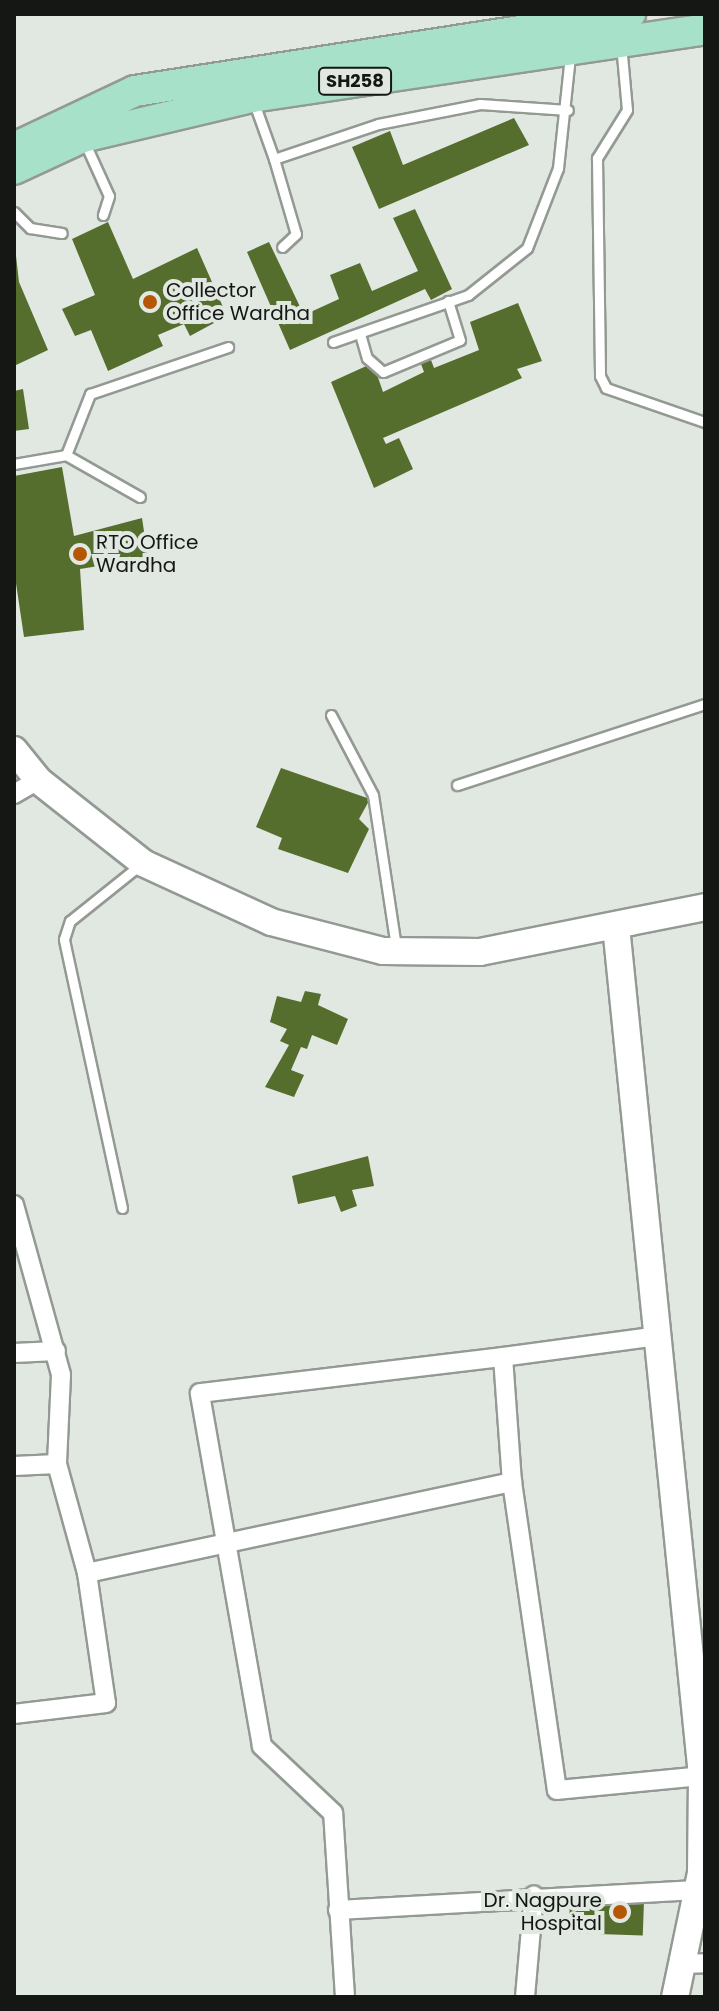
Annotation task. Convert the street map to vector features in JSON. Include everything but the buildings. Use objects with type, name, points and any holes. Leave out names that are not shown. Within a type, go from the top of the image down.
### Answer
[{"type":"main road","name":"SH258","points":[[16,158],[112,97],[250,85],[565,28],[705,29]]},
{"type":"main road","name":"SH258","points":[[16,158],[250,85]]},
{"type":"main road","points":[[112,97],[122,127]]},
{"type":"street","points":[[14,750],[38,780],[143,863],[271,922],[398,951],[480,952],[705,907]]},
{"type":"street","points":[[14,794],[38,780]]},
{"type":"street","points":[[616,926],[702,1776],[703,1819],[696,1890],[694,1964],[675,1997]]},
{"type":"street","points":[[14,1205],[56,1351],[57,1464],[87,1573],[106,1703],[14,1714]]},
{"type":"street","points":[[345,1997],[333,1813],[262,1746],[221,1544],[200,1393],[658,1336]]},
{"type":"street","points":[[14,1353],[56,1351]]},
{"type":"street","points":[[503,1357],[512,1482],[557,1790],[702,1776]]},
{"type":"street","points":[[14,1466],[57,1464]]},
{"type":"street","points":[[87,1573],[512,1482]]},
{"type":"street","points":[[338,1910],[534,1895],[696,1890]]},
{"type":"street","points":[[525,1997],[534,1895]]},
{"type":"lane","points":[[625,27],[627,110],[597,158],[600,376],[606,388],[705,422]]},
{"type":"lane","points":[[333,342],[468,295],[527,248],[558,168],[568,110],[565,28]]},
{"type":"lane","points":[[250,85],[296,234],[282,247]]},
{"type":"lane","points":[[274,159],[378,124],[480,104],[568,110]]},
{"type":"lane","points":[[83,137],[109,196],[103,215]]},
{"type":"lane","points":[[14,212],[30,228],[62,233]]},
{"type":"lane","points":[[360,334],[367,358],[383,372],[460,340],[448,301]]},
{"type":"lane","points":[[66,455],[90,394],[228,347]]},
{"type":"lane","points":[[14,464],[66,455],[140,497]]},
{"type":"lane","points":[[457,785],[705,704]]},
{"type":"lane","points":[[331,715],[373,795],[398,951]]},
{"type":"lane","points":[[122,1208],[64,939],[70,921],[143,863]]},
{"type":"place","name":"Collector Office Wardha","points":[[150,302]]},
{"type":"place","name":"RTO Office Wardha","points":[[80,554]]},
{"type":"place","name":"Dr. Nagpure Hospital","points":[[620,1912]]}]
